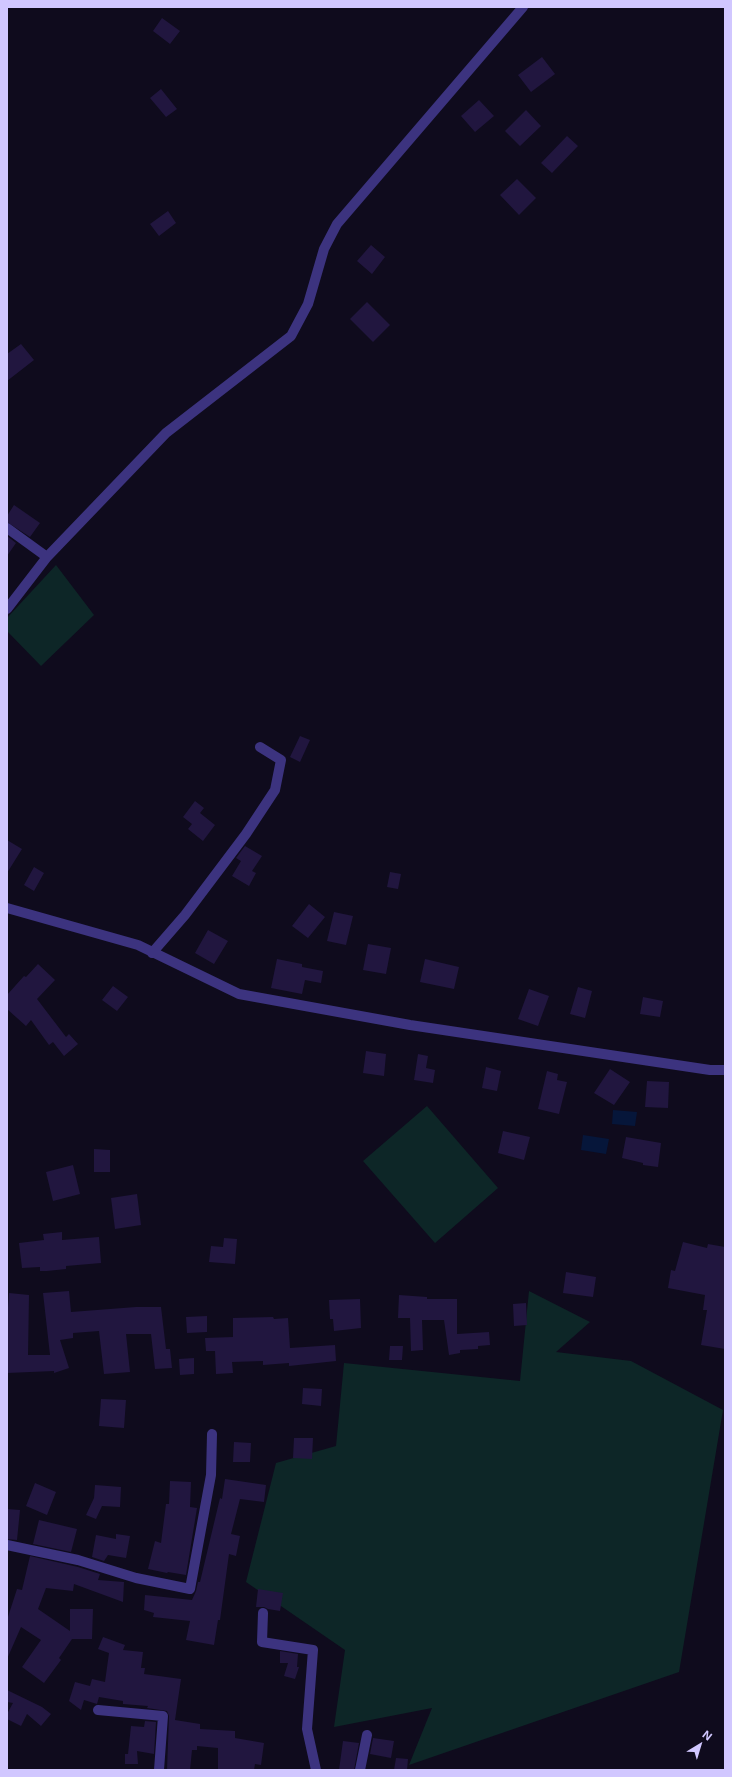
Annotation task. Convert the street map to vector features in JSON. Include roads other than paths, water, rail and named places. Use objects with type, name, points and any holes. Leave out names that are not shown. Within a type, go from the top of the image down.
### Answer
[{"type":"street","points":[[7,609],[47,557],[166,433],[291,336],[308,304],[324,249],[337,224],[523,7]]},
{"type":"street","points":[[7,528],[47,557]]},
{"type":"street","points":[[152,953],[185,915],[238,845],[275,790],[281,760],[260,747]]},
{"type":"street","points":[[7,908],[138,945],[239,994],[410,1025],[702,1069],[725,1070]]},
{"type":"street","points":[[7,1545],[78,1560],[136,1578],[190,1589],[211,1476],[212,1434]]},
{"type":"street","points":[[263,1612],[262,1642],[313,1650],[307,1729],[316,1770]]},
{"type":"street","points":[[98,1710],[163,1716],[159,1770]]},
{"type":"street","points":[[360,1770],[367,1735]]},
{"type":"water","points":[[613,1110],[637,1112],[635,1126],[612,1124]]},
{"type":"water","points":[[583,1135],[609,1139],[606,1154],[581,1150]]}]
